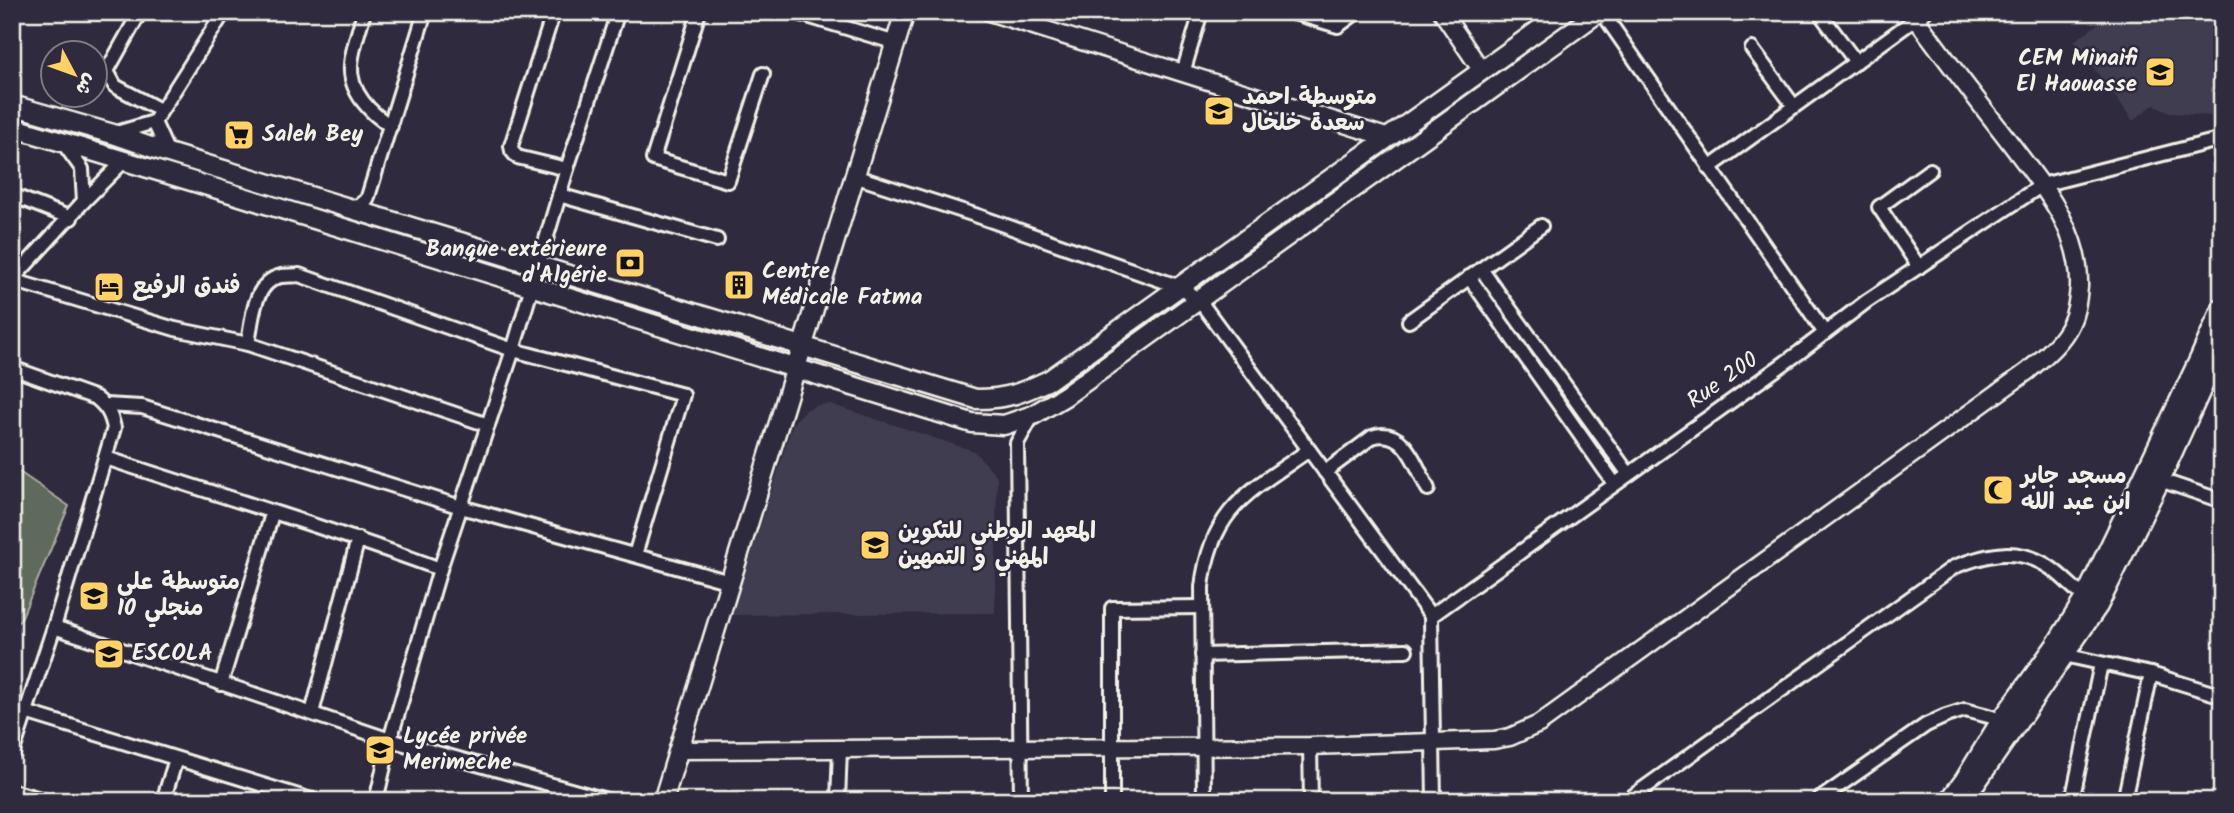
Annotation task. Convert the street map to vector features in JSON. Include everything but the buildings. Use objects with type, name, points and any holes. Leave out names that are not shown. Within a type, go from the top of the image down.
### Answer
[{"type":"main road","points":[[663,801],[905,12]]},
{"type":"main road","points":[[12,105],[168,153],[360,205],[377,216],[801,346],[976,398],[1001,399],[1049,380],[1564,12]]},
{"type":"main road","points":[[12,127],[972,423],[1004,425],[1033,415],[1065,396],[1600,12]]},
{"type":"main road","points":[[1964,801],[2055,646],[2091,602],[2222,307]]},
{"type":"main road","points":[[1949,801],[2064,655],[2160,480],[2222,344]]},
{"type":"street","points":[[140,12],[107,71],[116,86],[157,116],[168,153]]},
{"type":"street","points":[[113,134],[157,116],[224,12]]},
{"type":"street","points":[[364,12],[351,66],[353,82],[363,102],[376,117],[391,126]]},
{"type":"street","points":[[360,205],[391,126],[425,12]]},
{"type":"street","points":[[376,801],[390,740],[440,569],[513,350],[567,169],[618,12]]},
{"type":"street","points":[[699,12],[653,159],[728,181],[763,74]]},
{"type":"street","points":[[794,12],[896,43]]},
{"type":"street","points":[[1183,73],[1201,12]]},
{"type":"street","points":[[1292,12],[1338,26],[1357,12]]},
{"type":"street","points":[[1442,12],[1482,71]]},
{"type":"street","points":[[1600,12],[1825,333]]},
{"type":"street","points":[[1819,12],[1856,62]]},
{"type":"street","points":[[992,13],[1389,138]]},
{"type":"street","points":[[678,750],[1310,746],[1494,740],[1510,737],[1539,724],[2047,355],[2072,322],[2078,298],[2079,273],[2076,248],[2066,224],[2042,186],[1917,14],[1856,62],[1709,168]]},
{"type":"street","points":[[551,20],[511,146],[517,156],[567,169]]},
{"type":"street","points":[[1752,49],[1794,106]]},
{"type":"street","name":"Rue 200","points":[[1431,615],[1867,302],[2042,186],[2222,139]]},
{"type":"street","points":[[64,144],[82,170],[84,201]]},
{"type":"street","points":[[124,162],[84,201],[12,280],[175,329],[248,344],[488,425]]},
{"type":"street","points":[[1919,267],[1879,207],[1930,170]]},
{"type":"street","points":[[854,176],[978,216],[1180,287],[1199,300],[1431,615],[1434,801]]},
{"type":"street","points":[[12,195],[71,218]]},
{"type":"street","points":[[559,195],[717,240]]},
{"type":"street","points":[[1409,321],[1541,226]]},
{"type":"street","points":[[1481,269],[1628,473]]},
{"type":"street","points":[[248,344],[258,295],[268,282],[281,276],[299,275],[513,350],[683,396],[635,555]]},
{"type":"street","points":[[1469,277],[1614,483]]},
{"type":"street","points":[[12,368],[96,398],[111,414],[114,428],[54,627],[12,754]]},
{"type":"street","points":[[105,405],[142,407],[461,507],[730,582]]},
{"type":"street","points":[[1021,801],[1017,443],[1033,415]]},
{"type":"street","points":[[993,425],[1017,443]]},
{"type":"street","points":[[1325,472],[1372,437],[1389,435],[1406,446],[1428,489]]},
{"type":"street","points":[[1204,801],[1202,607],[1205,562],[1219,524],[1237,503],[1309,450]]},
{"type":"street","points":[[106,458],[358,539],[440,569]]},
{"type":"street","points":[[2160,480],[2222,501]]},
{"type":"street","points":[[221,684],[272,513]]},
{"type":"street","points":[[312,713],[358,539]]},
{"type":"street","points":[[1626,801],[1955,567],[1981,556],[2003,553],[2024,556],[2053,569],[2091,602]]},
{"type":"street","points":[[1112,801],[1112,608],[1202,607]]},
{"type":"street","points":[[54,627],[390,740],[610,801]]},
{"type":"street","points":[[1202,655],[1406,650]]},
{"type":"street","points":[[2064,655],[2151,674],[2222,696]]},
{"type":"street","points":[[1964,801],[2070,801],[2101,664]]},
{"type":"street","points":[[2124,801],[2151,674]]},
{"type":"street","points":[[12,708],[315,801]]},
{"type":"street","points":[[1817,801],[1926,725],[1946,716],[1965,710],[1981,713],[2006,726]]},
{"type":"street","points":[[1310,746],[1311,801]]},
{"type":"street","points":[[838,801],[840,749]]},
{"type":"street","points":[[163,801],[176,759]]},
{"type":"street","points":[[12,791],[47,801]]},
{"type":"street","points":[[2220,801],[2222,794]]},
{"type":"shaded area","name":"CEM Minaifi El Haouasse","points":[[2115,12],[2222,12],[2222,117],[2171,113],[2154,104],[2133,121],[2074,41]]},
{"type":"shaded area","name":"المعهد الوطني للتكوين المهني و التمهين","points":[[830,404],[974,451],[997,476],[995,613],[732,615],[793,423],[806,410]]},
{"type":"green space","points":[[12,467],[69,506],[21,619],[12,629]]},
{"type":"place","name":"CEM Minaifi El Haouasse","points":[[2160,72]]},
{"type":"place","name":"متوسطة احمد سعدة خلخال","points":[[1219,111]]},
{"type":"place","name":"Saleh Bey","points":[[239,135]]},
{"type":"place","name":"Banque extérieure d'Algérie","points":[[630,263]]},
{"type":"place","name":"Centre Médicale Fatma","points":[[739,285]]},
{"type":"place","name":"فندق الرفيع","points":[[109,287]]},
{"type":"place","name":"مسجد جابر ابن عبد الله","points":[[1998,490]]},
{"type":"place","name":"المعهد الوطني للتكوين المهني و التمهين","points":[[875,545]]},
{"type":"place","name":"متوسطة علي منجلي 10","points":[[94,596]]},
{"type":"place","name":"ESCOLA","points":[[109,654]]},
{"type":"place","name":"Lycée privée Merimeche","points":[[380,750]]}]
